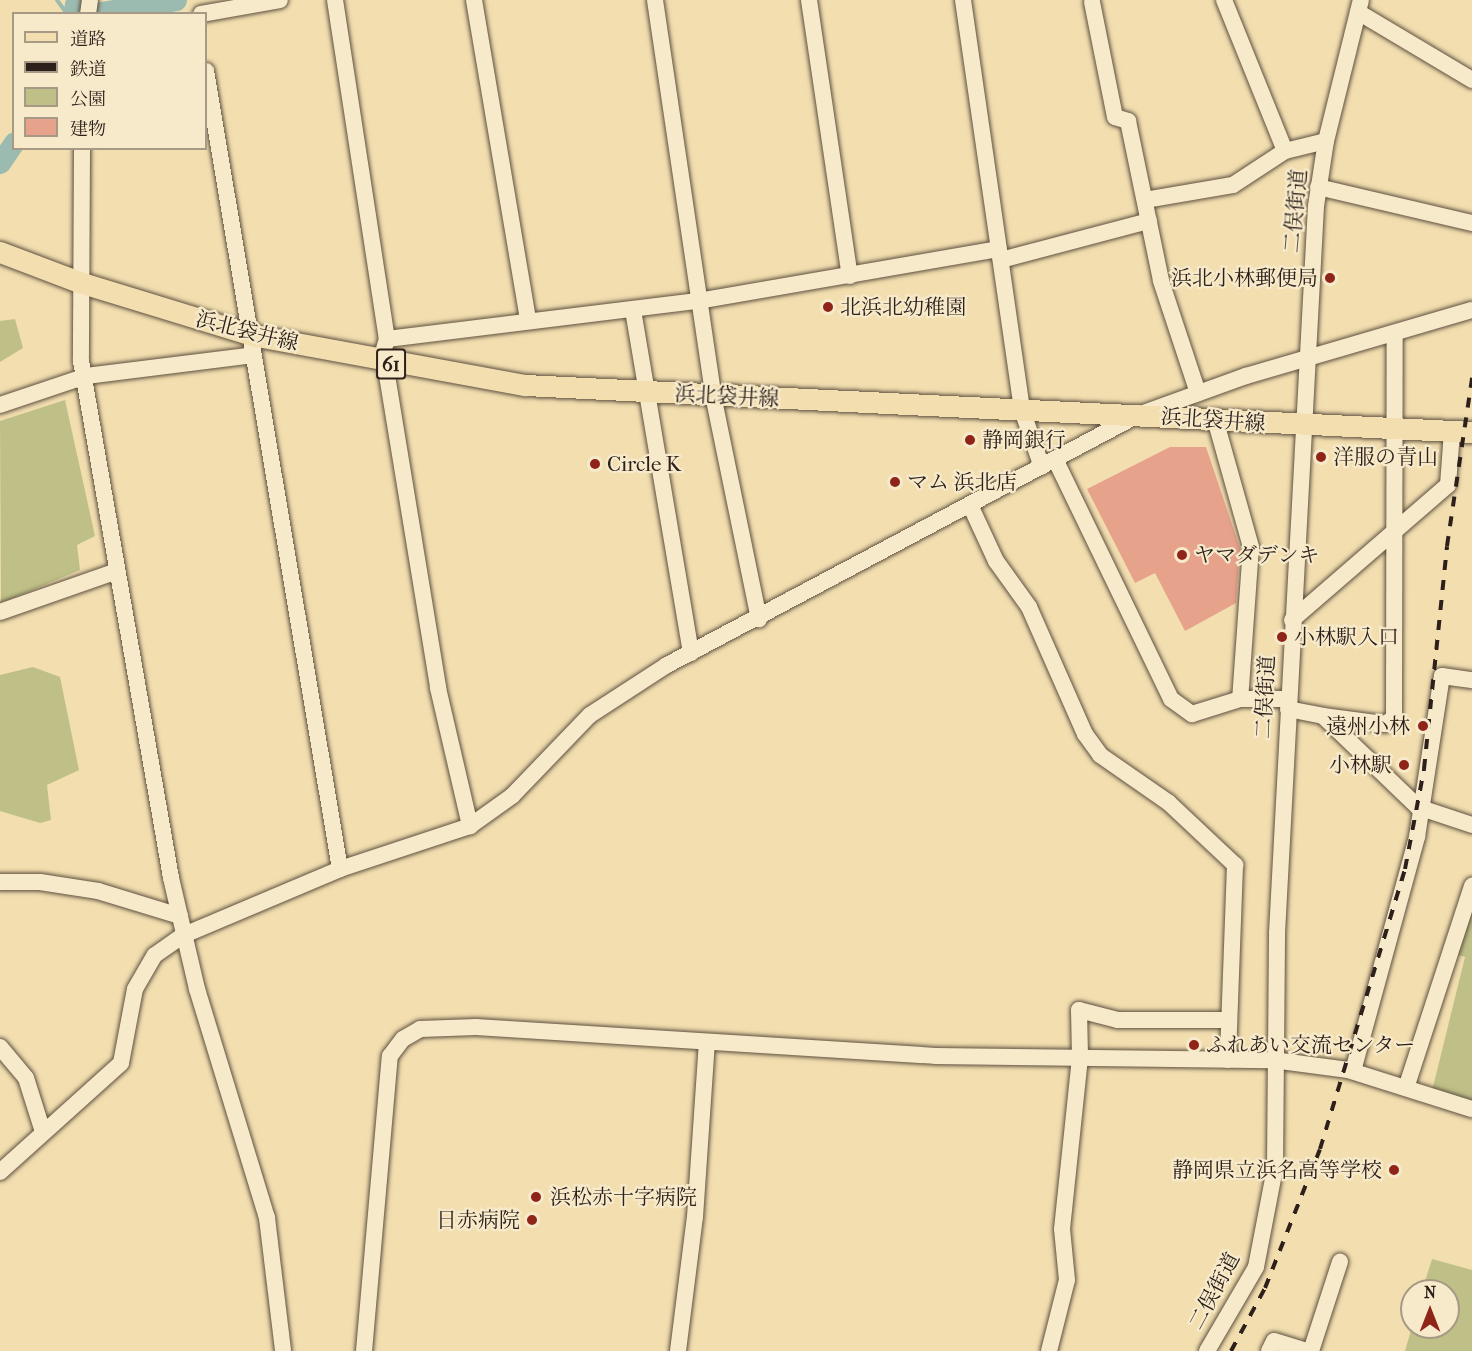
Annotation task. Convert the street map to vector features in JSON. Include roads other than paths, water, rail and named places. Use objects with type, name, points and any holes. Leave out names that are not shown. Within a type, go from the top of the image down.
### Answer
[{"type":"main road","name":"浜北袋井線","points":[[0,252],[253,345],[525,384],[644,392],[1215,419],[1303,426],[1462,432]]},
{"type":"street","points":[[207,13],[280,0]]},
{"type":"street","points":[[335,0],[387,339],[382,362],[438,688],[470,826]]},
{"type":"street","points":[[474,0],[528,320]]},
{"type":"street","points":[[655,0],[713,395],[759,619]]},
{"type":"street","points":[[809,0],[850,276]]},
{"type":"street","points":[[963,0],[1022,410],[1171,699],[1192,714],[1240,699],[1288,704],[1323,716],[1385,724],[1394,718],[1392,429],[1395,333]]},
{"type":"street","points":[[1224,0],[1285,151]]},
{"type":"street","points":[[1092,2],[1115,117],[1128,121],[1174,330],[1198,393]]},
{"type":"street","points":[[1359,6],[1472,80]]},
{"type":"street","name":"二俣街道","points":[[1207,1351],[1256,1267],[1268,1222],[1275,1168],[1273,1060],[1288,704],[1318,187],[1326,141],[1359,6]]},
{"type":"street","points":[[207,77],[340,869]]},
{"type":"street","points":[[1145,200],[1233,185],[1285,151],[1326,141]]},
{"type":"street","points":[[82,150],[79,282],[81,362],[86,376],[117,571],[180,916],[267,1218],[283,1351]]},
{"type":"street","points":[[1318,187],[1472,223]]},
{"type":"street","points":[[387,339],[698,301],[1000,254],[1149,221]]},
{"type":"street","points":[[633,310],[644,392],[691,654]]},
{"type":"street","points":[[0,1172],[121,1063],[135,989],[155,955],[184,935],[340,869],[470,826],[512,796],[590,715],[691,654],[971,507],[1138,415],[1198,393],[1472,310]]},
{"type":"street","points":[[0,405],[86,376],[253,345]]},
{"type":"street","points":[[1215,419],[1251,547],[1240,699]]},
{"type":"street","points":[[1292,620],[1448,485],[1462,432]]},
{"type":"street","points":[[971,507],[996,561],[1029,607],[1085,734],[1100,755],[1170,803],[1235,865],[1228,1060]]},
{"type":"street","points":[[0,612],[117,571]]},
{"type":"street","points":[[1353,1071],[1423,809],[1442,676],[1472,680]]},
{"type":"street","points":[[1323,716],[1423,809],[1472,825]]},
{"type":"street","points":[[0,882],[79,888],[180,916]]},
{"type":"street","points":[[1406,1088],[1472,886]]},
{"type":"street","points":[[1049,1351],[1067,1280],[1062,1229],[1080,1057],[1079,1010],[1118,1020],[1228,1020]]},
{"type":"street","points":[[364,1351],[390,1056],[403,1039],[437,1026],[935,1056],[1273,1060],[1353,1071],[1472,1109]]},
{"type":"street","points":[[678,1351],[695,1217],[707,1043]]},
{"type":"street","points":[[0,1047],[26,1078],[43,1132]]},
{"type":"street","points":[[1269,1351],[1274,1341],[1309,1351],[1340,1262]]},
{"type":"waterway","points":[[57,0],[66,12]]},
{"type":"waterway","points":[[73,12],[76,0]]},
{"type":"waterway","points":[[101,12],[176,0]]},
{"type":"waterway","points":[[0,163],[12,145]]},
{"type":"railway","points":[[1231,1351],[1265,1288],[1320,1149],[1405,869],[1424,769],[1447,546],[1472,378]]},
{"type":"place","name":"浜北小林郵便局","points":[[1330,278]]},
{"type":"place","name":"北浜北幼稚園","points":[[828,307]]},
{"type":"place","name":"静岡銀行","points":[[970,440]]},
{"type":"place","name":"洋服の青山","points":[[1321,457]]},
{"type":"place","name":"Circle K","points":[[595,464]]},
{"type":"place","name":"マム 浜北店","points":[[895,482]]},
{"type":"place","name":"ヤマダデンキ","points":[[1182,555]]},
{"type":"place","name":"小林駅入口","points":[[1282,637]]},
{"type":"place","name":"遠州小林","points":[[1423,726]]},
{"type":"place","name":"小林駅","points":[[1404,765]]},
{"type":"place","name":"ふれあい交流センター","points":[[1194,1045]]},
{"type":"place","name":"静岡県立浜名高等学校","points":[[1394,1170]]},
{"type":"place","name":"浜松赤十字病院","points":[[536,1197]]},
{"type":"place","name":"日赤病院","points":[[532,1220]]}]
